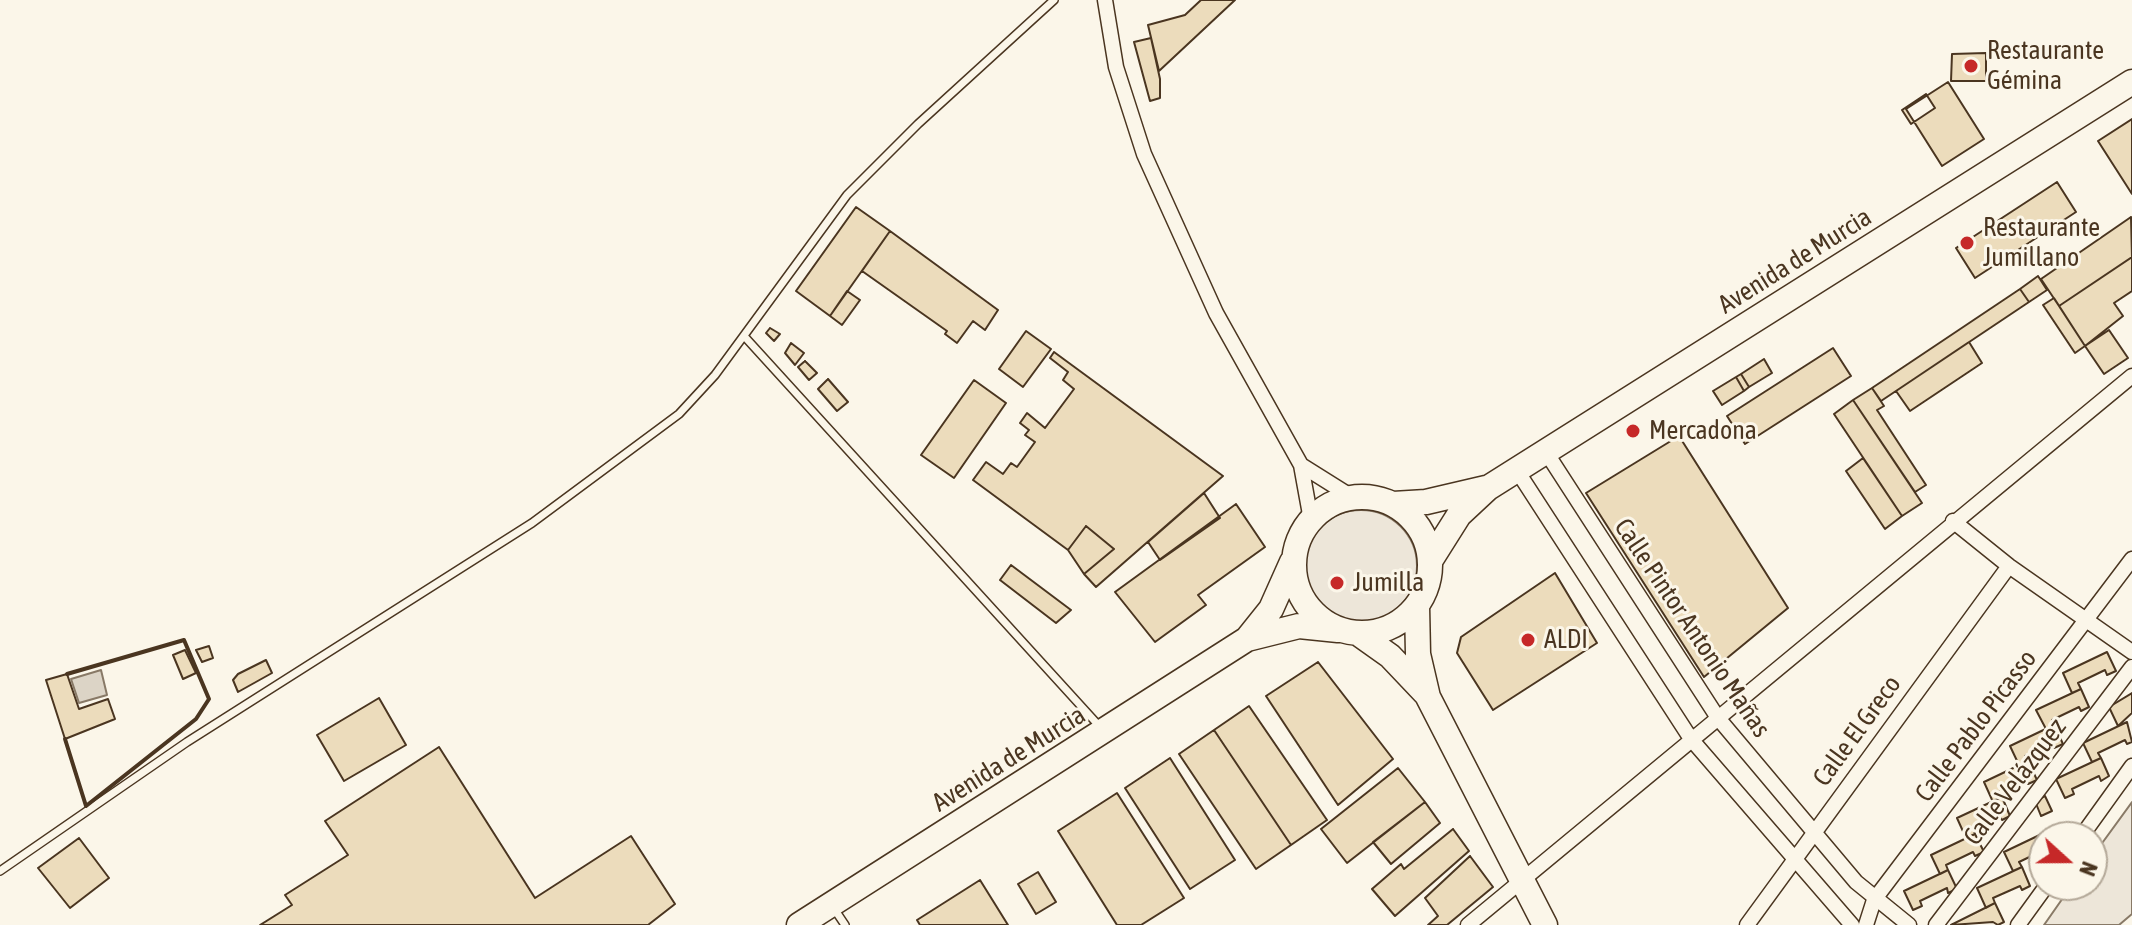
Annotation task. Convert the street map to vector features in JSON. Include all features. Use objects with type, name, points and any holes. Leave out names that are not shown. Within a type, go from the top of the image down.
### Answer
[{"type":"main road","name":"Avenida de Murcia","points":[[1430,561],[1459,515],[1488,488],[2132,82]]},
{"type":"main road","name":"Avenida de Murcia","points":[[1393,504],[1426,502],[1488,488]]},
{"type":"main road","points":[[1348,632],[1391,626],[1417,606],[1425,592],[1430,561],[1418,528],[1393,504],[1352,497],[1327,506],[1311,520],[1295,554],[1295,578],[1303,600],[1318,618],[1390,656],[1428,697]]},
{"type":"main road","name":"Avenida de Murcia","points":[[1247,639],[1277,598],[1295,554]]},
{"type":"main road","points":[[1417,606],[1418,654],[1428,697],[1545,925]]},
{"type":"main road","name":"Avenida de Murcia","points":[[799,925],[1247,639],[1299,626],[1348,632]]},
{"type":"street","points":[[1105,0],[1124,95],[1157,185],[1216,313],[1301,465],[1311,520]]},
{"type":"street","points":[[1468,925],[2132,376]]},
{"type":"street","name":"Calle Pintor Antonio Mañas","points":[[1546,452],[1718,718],[1811,833],[1874,900],[1909,925]]},
{"type":"street","points":[[1301,465],[1352,497]]},
{"type":"street","points":[[1516,469],[1691,739],[1852,925]]},
{"type":"street","points":[[1953,521],[2009,566],[2132,652]]},
{"type":"street","name":"Calle Pablo Picasso","points":[[1866,925],[1874,900],[2132,559]]},
{"type":"street","name":"Calle El Greco","points":[[1747,925],[1796,860],[1811,833],[2009,566]]},
{"type":"street","name":"Calle Velázquez","points":[[1936,925],[2132,667]]},
{"type":"street","points":[[2092,821],[2132,766]]},
{"type":"street","points":[[2018,925],[2035,901]]},
{"type":"lane","points":[[0,871],[187,742],[532,523],[679,414],[744,336],[847,195],[929,114],[1054,0]]},
{"type":"lane","points":[[744,336],[1105,732]]},
{"type":"lane","points":[[831,904],[845,925]]},
{"type":"shaded area","points":[[1361,510],[1382,514],[1401,526],[1413,545],[1417,566],[1413,587],[1401,606],[1382,618],[1361,622],[1340,618],[1321,606],[1309,587],[1305,566],[1309,545],[1321,526],[1340,514]]},
{"type":"shaded area","points":[[101,670],[107,695],[79,703],[71,679]]},
{"type":"shaded area","points":[[2132,802],[2132,914],[2119,925],[2044,925],[2061,901],[2108,901],[2108,835]]},
{"type":"building","points":[[1201,0],[1235,0],[1159,71],[1148,25],[1185,15]]},
{"type":"building","points":[[1151,38],[1160,79],[1160,98],[1150,101],[1134,42]]},
{"type":"building","points":[[1986,53],[1986,81],[1951,81],[1952,54]]},
{"type":"building","points":[[1948,82],[1984,139],[1942,166],[1906,109]]},
{"type":"building","points":[[1926,94],[1935,108],[1911,124],[1902,110]]},
{"type":"building","points":[[2132,119],[2132,194],[2098,141]]},
{"type":"building","points":[[2057,182],[2076,212],[1975,278],[1956,248]]},
{"type":"building","points":[[856,207],[890,231],[830,316],[796,291]]},
{"type":"building","points":[[2131,217],[2132,257],[2059,306],[2041,279]]},
{"type":"building","points":[[890,231],[998,310],[985,330],[973,321],[957,343],[945,334],[947,331],[862,271]]},
{"type":"building","points":[[2132,257],[2132,291],[2114,303],[2123,316],[2085,346],[2059,306]]},
{"type":"building","points":[[2038,276],[2047,290],[2029,302],[2020,289]]},
{"type":"building","points":[[2020,289],[2029,302],[1881,401],[1872,388]]},
{"type":"building","points":[[847,291],[860,300],[842,325],[830,316]]},
{"type":"building","points":[[2054,298],[2085,346],[2075,353],[2043,305]]},
{"type":"building","points":[[770,328],[780,334],[774,341],[766,333]]},
{"type":"building","points":[[2109,330],[2128,358],[2104,374],[2085,346]]},
{"type":"building","points":[[1026,331],[1051,349],[1023,387],[999,369]]},
{"type":"building","points":[[1969,342],[1982,363],[1910,411],[1896,391]]},
{"type":"building","points":[[791,343],[804,353],[795,365],[785,353]]},
{"type":"building","points":[[1833,348],[1851,376],[1745,444],[1727,416]]},
{"type":"building","points":[[1054,352],[1223,476],[1096,587],[1084,574],[1114,549],[1086,526],[1068,550],[973,480],[986,462],[1003,474],[1011,463],[1017,467],[1035,442],[1025,435],[1029,430],[1020,423],[1027,413],[1045,428],[1074,389],[1063,380],[1068,372],[1050,358]]},
{"type":"building","points":[[1764,359],[1772,373],[1749,387],[1741,374]]},
{"type":"building","points":[[805,361],[817,373],[809,380],[798,367]]},
{"type":"building","points":[[1741,374],[1749,387],[1744,391],[1736,377]]},
{"type":"building","points":[[1736,377],[1744,391],[1722,405],[1713,391]]},
{"type":"building","points":[[828,379],[848,402],[837,411],[818,389]]},
{"type":"building","points":[[974,380],[1006,403],[954,478],[921,455]]},
{"type":"building","points":[[1872,388],[1884,406],[1877,410],[1926,485],[1915,492],[1853,400]]},
{"type":"building","points":[[1853,400],[1922,503],[1902,516],[1834,414]]},
{"type":"building","points":[[1679,436],[1788,608],[1704,677],[1586,493]]},
{"type":"building","points":[[1863,458],[1902,516],[1885,529],[1846,471]]},
{"type":"building","points":[[1204,493],[1220,518],[1160,560],[1148,542]]},
{"type":"building","points":[[1236,504],[1265,547],[1198,595],[1206,605],[1155,642],[1115,592]]},
{"type":"building","points":[[1086,526],[1114,549],[1084,574],[1068,550]]},
{"type":"building","points":[[1011,565],[1071,610],[1056,623],[1000,580]]},
{"type":"building","name":"ALDI","points":[[1555,573],[1597,643],[1493,710],[1457,653],[1461,637]]},
{"type":"building","points":[[209,646],[213,658],[202,662],[196,650]]},
{"type":"building","points":[[185,650],[196,673],[183,679],[173,655]]},
{"type":"building","points":[[2107,652],[2116,671],[2107,675],[2105,670],[2078,683],[2081,689],[2072,693],[2063,673]]},
{"type":"building","points":[[266,660],[272,673],[238,692],[233,680],[238,674]]},
{"type":"building","points":[[1318,662],[1393,759],[1338,805],[1266,696]]},
{"type":"building","points":[[67,674],[79,709],[108,699],[115,719],[65,739],[46,680]]},
{"type":"building","points":[[2081,689],[2089,707],[2081,711],[2079,707],[2052,720],[2054,725],[2046,729],[2036,710]]},
{"type":"building","points":[[2132,693],[2132,713],[2118,726],[2109,707]]},
{"type":"building","points":[[379,698],[406,745],[344,781],[317,735]]},
{"type":"building","points":[[1249,706],[1327,820],[1291,845],[1214,730]]},
{"type":"building","points":[[2127,722],[2132,742],[2127,744],[2125,740],[2098,753],[2101,758],[2092,762],[2083,743]]},
{"type":"building","points":[[2054,725],[2063,744],[2054,748],[2052,743],[2025,756],[2028,761],[2019,765],[2010,746]]},
{"type":"building","points":[[1214,730],[1291,845],[1256,869],[1179,754]]},
{"type":"building","points":[[439,747],[535,898],[631,836],[675,904],[648,925],[260,925],[292,905],[285,895],[348,855],[325,821]]},
{"type":"building","points":[[1170,758],[1235,860],[1190,889],[1125,788]]},
{"type":"building","points":[[2101,758],[2109,776],[2101,781],[2099,776],[2072,789],[2074,794],[2065,798],[2056,779]]},
{"type":"building","points":[[2028,761],[2037,780],[2028,784],[2026,779],[1999,792],[2002,797],[1993,802],[1984,782]]},
{"type":"building","points":[[1398,768],[1425,802],[1347,863],[1321,829]]},
{"type":"building","points":[[1117,793],[1184,898],[1141,925],[1117,925],[1058,831]]},
{"type":"building","points":[[2045,796],[2052,811],[2041,816],[2035,801]]},
{"type":"building","points":[[2002,797],[2010,816],[2002,820],[1999,816],[1973,828],[1975,834],[1966,838],[1957,818]]},
{"type":"building","points":[[1425,802],[1440,823],[1391,864],[1373,842]]},
{"type":"building","points":[[1453,829],[1469,851],[1395,916],[1372,889],[1401,864],[1404,869]]},
{"type":"building","points":[[1975,834],[1984,852],[1975,856],[1973,852],[1946,865],[1948,870],[1940,874],[1931,855]]},
{"type":"building","points":[[79,838],[109,878],[70,908],[38,868]]},
{"type":"building","points":[[2028,841],[2028,858],[2019,862],[2022,867],[2013,871],[2004,852]]},
{"type":"building","points":[[1470,856],[1493,887],[1447,925],[1428,925],[1438,916],[1425,898]]},
{"type":"building","points":[[2022,867],[2028,881],[2028,887],[2022,890],[2020,886],[1993,898],[1995,903],[1986,908],[1977,888]]},
{"type":"building","points":[[1948,870],[1957,889],[1948,893],[1947,888],[1920,901],[1922,906],[1913,910],[1904,891]]},
{"type":"building","points":[[1038,872],[1056,902],[1036,914],[1018,884]]},
{"type":"building","points":[[980,880],[1008,925],[920,925],[917,920]]},
{"type":"building","points":[[1995,903],[2004,922],[1998,925],[1993,922],[1951,925]]},
{"type":"wall","points":[[65,739],[86,806],[196,719],[209,699],[184,640],[67,674]]},
{"type":"place","name":"Restaurante Gémina","points":[[1971,66]]},
{"type":"place","name":"Restaurante Jumillano","points":[[1967,243]]},
{"type":"place","name":"Mercadona","points":[[1633,431]]},
{"type":"place","name":"Jumilla","points":[[1337,583]]},
{"type":"place","name":"ALDI","points":[[1528,640]]}]
